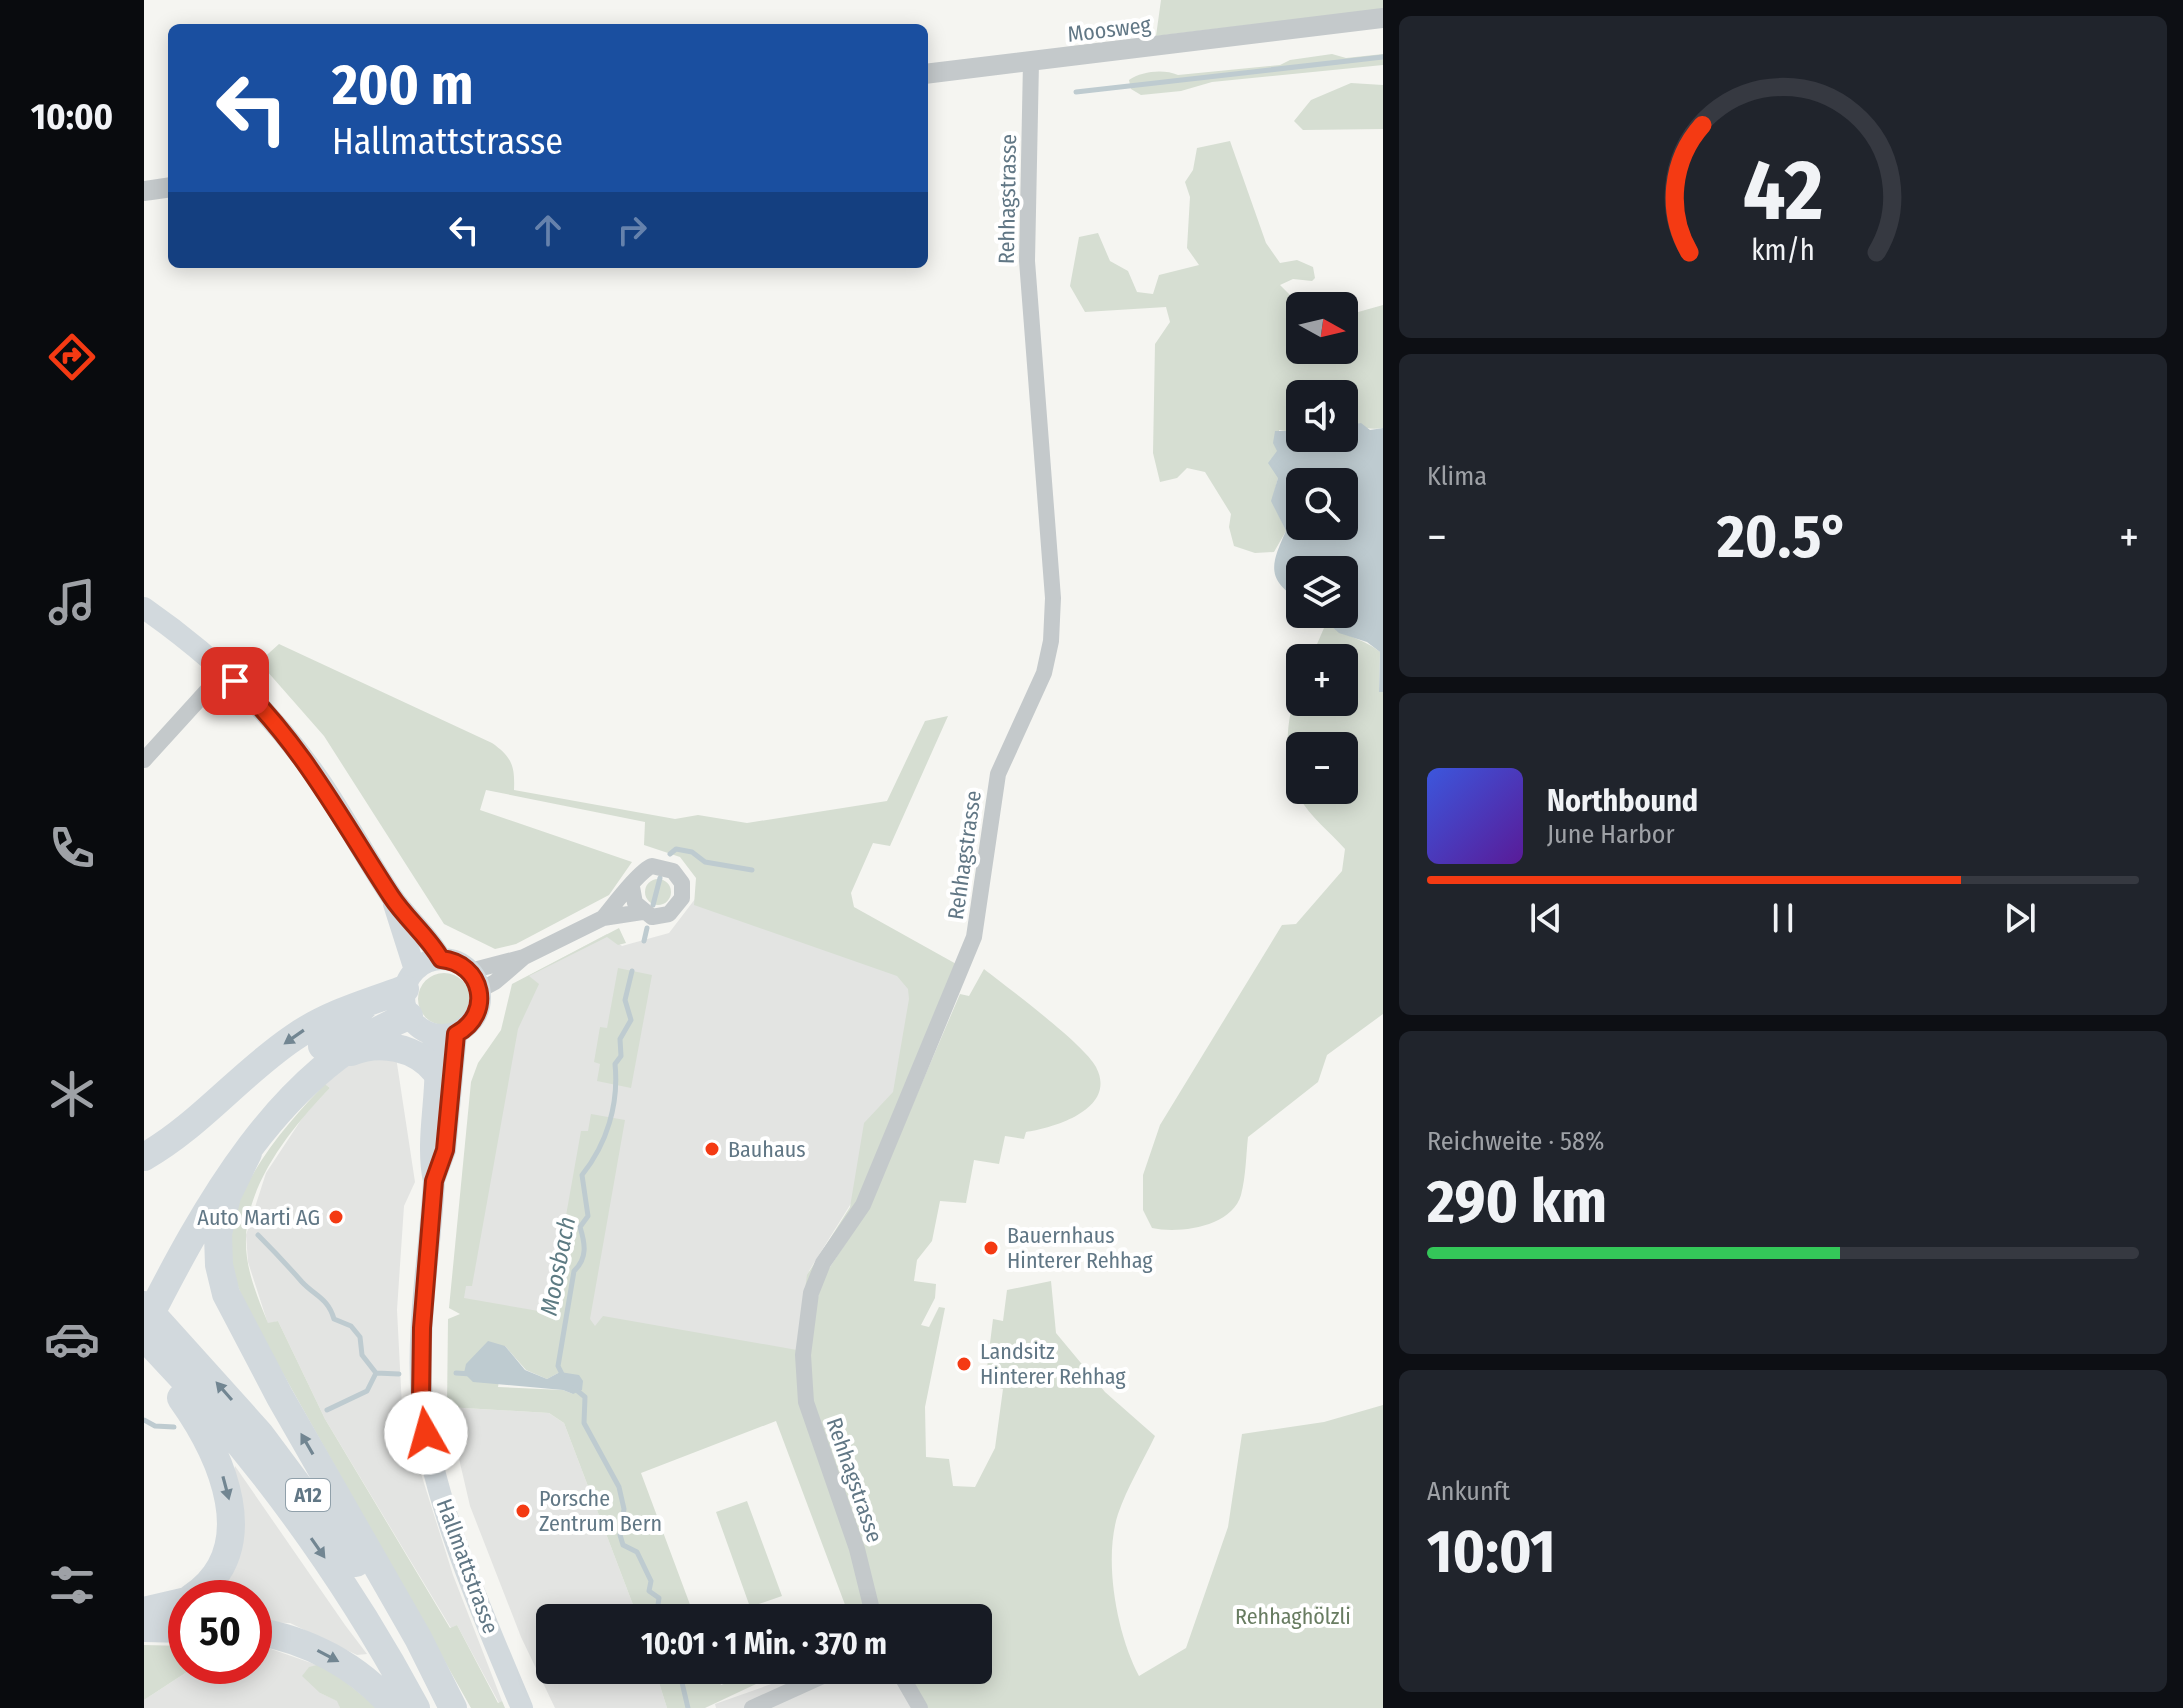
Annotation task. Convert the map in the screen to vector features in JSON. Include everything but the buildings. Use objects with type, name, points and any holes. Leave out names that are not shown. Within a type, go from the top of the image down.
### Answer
[{"type":"highway","points":[[144,1157],[192,1124],[291,1039],[329,1015],[410,992]]},
{"type":"highway","points":[[155,1285],[248,1153],[290,1102],[410,992]]},
{"type":"highway","points":[[144,1327],[155,1285],[209,1178],[249,1121],[288,1077],[365,1005]]},
{"type":"highway","points":[[339,1057],[366,1047],[392,1047],[419,1057],[436,1072]]},
{"type":"highway","points":[[248,1153],[227,1196],[218,1234],[219,1265],[226,1294],[288,1411],[418,1638],[453,1708]]},
{"type":"highway","name":"A12","points":[[144,1305],[228,1396],[311,1499],[383,1605],[442,1708]]},
{"type":"highway","name":"A12","points":[[144,1337],[212,1411],[293,1512],[363,1615],[416,1708]]},
{"type":"highway","points":[[144,1350],[202,1430],[229,1497],[232,1530],[226,1557],[211,1580]]},
{"type":"highway","points":[[144,1611],[168,1607]]},
{"type":"highway","points":[[144,1628],[168,1629]]},
{"type":"highway","points":[[272,1635],[291,1640],[337,1661],[366,1680],[394,1708]]},
{"type":"main road","points":[[144,608],[224,672],[286,736],[321,782],[393,899],[431,941],[441,959]]},
{"type":"main road","points":[[393,899],[410,992],[422,1030],[432,1035],[456,1034],[477,1015],[475,980],[457,962],[441,959]]},
{"type":"main road","points":[[410,992],[441,959]]},
{"type":"main road","name":"Hallmattstrasse","points":[[456,1034],[445,1150],[434,1181],[421,1354],[427,1443],[448,1516],[522,1708]]},
{"type":"main road","name":"Hallmattstrasse","points":[[432,1035],[436,1072],[429,1158],[434,1181]]},
{"type":"street","name":"Moosweg","points":[[928,74],[1383,18]]},
{"type":"street","name":"Rehhagstrasse","points":[[871,1604],[857,1549],[806,1402],[803,1355],[815,1279],[863,1205],[974,937],[998,774],[1044,673],[1051,641],[1053,598],[1027,261],[1031,62]]},
{"type":"street","points":[[144,191],[168,188]]},
{"type":"street","points":[[144,760],[224,672]]},
{"type":"street","points":[[475,980],[495,982],[524,957],[603,918],[642,912],[658,917],[675,910],[682,898],[682,883],[673,871],[652,866],[637,876],[632,887],[603,918]]},
{"type":"street","points":[[632,887],[632,898],[642,912]]},
{"type":"street","points":[[752,1708],[805,1684]]},
{"type":"street","points":[[906,1684],[920,1708]]},
{"type":"shaded area","points":[[1358,424],[1370,430],[1383,428],[1383,692],[1379,692],[1380,652],[1367,642],[1339,633],[1333,628],[1358,628],[1358,556],[1286,556],[1286,591],[1276,578],[1275,561],[1286,531],[1271,501],[1278,478],[1268,463],[1277,451],[1273,443],[1275,431],[1286,431],[1286,452],[1358,452]]},
{"type":"shaded area","points":[[705,886],[931,973],[865,1181],[809,1271],[797,1359],[596,1327],[459,1301],[517,982],[607,934],[622,946],[669,933]]},
{"type":"shaded area","points":[[396,1057],[415,1182],[404,1206],[397,1310],[402,1407],[411,1459],[417,1461],[453,1575],[502,1701],[499,1703],[457,1625],[451,1628],[325,1419],[278,1321],[268,1324],[248,1262],[246,1235],[266,1173],[305,1114],[330,1088],[325,1084],[355,1060]]},
{"type":"shaded area","points":[[488,1341],[505,1346],[525,1370],[547,1379],[560,1372],[579,1375],[583,1381],[582,1390],[573,1394],[563,1390],[473,1382],[464,1373],[466,1364]]},
{"type":"shaded area","points":[[447,1407],[549,1413],[564,1423],[633,1604],[536,1604],[536,1668],[470,1506]]},
{"type":"shaded area","points":[[235,1466],[367,1654],[357,1655],[290,1623],[272,1622],[272,1580],[209,1580]]},
{"type":"shaded area","points":[[272,1649],[317,1665],[320,1693],[338,1701],[340,1708],[144,1708],[144,1700],[168,1684],[272,1684]]},
{"type":"shaded area","points":[[544,1684],[659,1684],[667,1708],[555,1708]]},
{"type":"shaded area","points":[[771,1684],[898,1684],[913,1708],[716,1708],[715,1704]]},
{"type":"green space","points":[[1161,0],[1383,0],[1383,9],[1156,36]]},
{"type":"green space","points":[[1332,54],[1346,58],[1383,54],[1383,65],[1212,82],[1181,91],[1141,95],[1131,89],[1129,80],[1153,72],[1178,75],[1280,65],[1290,60]]},
{"type":"green space","points":[[1351,83],[1383,85],[1383,129],[1303,130],[1294,121],[1311,100]]},
{"type":"green space","points":[[1230,141],[1266,243],[1280,263],[1297,260],[1313,267],[1315,278],[1312,281],[1293,279],[1280,285],[1287,292],[1286,364],[1358,364],[1358,312],[1383,305],[1383,428],[1358,425],[1358,380],[1286,380],[1286,431],[1279,430],[1278,478],[1272,501],[1286,531],[1274,552],[1255,553],[1234,546],[1229,527],[1231,514],[1205,472],[1187,468],[1177,478],[1160,482],[1153,453],[1155,344],[1170,322],[1166,307],[1085,312],[1070,286],[1079,237],[1098,233],[1110,261],[1128,271],[1137,292],[1153,294],[1159,275],[1199,265],[1187,248],[1190,197],[1185,182],[1193,170],[1197,148]]},
{"type":"green space","points":[[1324,628],[1336,628],[1380,652],[1379,691],[1383,692],[1383,1014],[1327,1055],[1318,1082],[1248,1137],[1245,1173],[1236,1206],[1216,1221],[1203,1226],[1176,1230],[1152,1228],[1143,1210],[1143,1175],[1160,1125],[1282,925],[1296,924],[1342,871],[1345,849],[1303,804],[1358,804],[1358,732],[1289,732],[1290,716],[1358,716],[1358,644],[1317,644]]},
{"type":"green space","points":[[279,644],[492,743],[511,763],[514,790],[675,819],[698,815],[747,823],[887,801],[925,721],[948,716],[890,846],[873,843],[851,893],[854,907],[958,965],[857,1205],[815,1268],[804,1414],[846,1531],[866,1604],[845,1604],[776,1421],[641,1473],[690,1604],[633,1604],[564,1423],[549,1413],[447,1407],[448,1319],[460,1314],[449,1308],[471,1082],[478,1063],[501,1030],[512,984],[619,928],[626,943],[618,945],[607,937],[529,976],[539,984],[518,1029],[472,1286],[466,1286],[464,1298],[556,1314],[558,1302],[551,1300],[581,1131],[588,1131],[591,1114],[625,1120],[590,1319],[595,1326],[603,1316],[797,1350],[807,1275],[850,1207],[864,1123],[893,1092],[909,999],[908,989],[897,976],[694,905],[696,878],[680,857],[644,845],[645,822],[486,790],[480,810],[632,862],[609,895],[516,944],[495,949],[444,924],[324,736],[259,662]],"holes":[[[505,1346],[526,1370],[547,1379],[560,1372],[573,1394],[563,1390],[498,1387]]]},
{"type":"green space","points":[[658,879],[667,883],[671,892],[667,901],[658,905],[649,901],[645,892],[649,883]]},
{"type":"green space","points":[[618,968],[652,975],[631,1088],[597,1081],[600,1064],[594,1062],[600,1027],[607,1028]]},
{"type":"green space","name":"Rehhaghölzli","points":[[984,969],[1077,1045],[1096,1067],[1100,1082],[1098,1094],[1080,1114],[1052,1126],[1026,1132],[1024,1139],[1005,1136],[999,1164],[974,1160],[966,1203],[940,1201],[932,1241],[917,1260],[914,1281],[936,1284],[935,1298],[921,1325],[929,1327],[939,1307],[945,1308],[925,1407],[926,1457],[949,1459],[953,1486],[975,1487],[995,1448],[1003,1389],[985,1384],[993,1319],[1003,1321],[1007,1290],[1051,1281],[1056,1333],[1105,1392],[1155,1436],[1118,1514],[1112,1553],[1119,1619],[1139,1676],[1186,1648],[1228,1527],[1242,1434],[1324,1422],[1383,1405],[1383,1708],[928,1708],[913,1684],[992,1684],[992,1604],[876,1604],[809,1405],[812,1325],[822,1279],[867,1211],[960,994],[969,996]]},
{"type":"green space","points":[[444,973],[463,980],[470,999],[463,1018],[444,1025],[425,1018],[418,999],[425,980]]},
{"type":"green space","points":[[325,1084],[330,1088],[287,1137],[254,1197],[246,1239],[252,1282],[268,1323],[278,1321],[325,1419],[450,1628],[457,1625],[498,1703],[502,1701],[505,1708],[471,1708],[263,1338],[234,1275],[230,1252],[231,1229],[248,1183],[277,1139]]},
{"type":"green space","points":[[747,1501],[782,1596],[749,1604],[716,1512]]},
{"type":"green space","points":[[144,1645],[168,1646],[168,1684],[144,1700]]},
{"type":"green space","points":[[317,1665],[332,1671],[378,1708],[340,1708],[337,1701],[320,1693],[302,1676],[309,1667]]},
{"type":"green space","points":[[659,1684],[756,1684],[705,1708],[667,1708]]},
{"type":"waterway","points":[[1076,92],[1383,57]]},
{"type":"waterway","name":"Moosbach","points":[[670,854],[676,849],[692,852],[705,862],[752,870]]},
{"type":"waterway","name":"Moosbach","points":[[653,905],[660,878]]},
{"type":"waterway","name":"Moosbach","points":[[644,941],[647,928]]},
{"type":"waterway","name":"Moosbach","points":[[563,1376],[558,1366],[574,1271],[583,1256],[580,1227],[588,1216],[582,1175],[598,1150],[613,1109],[615,1064],[621,1056],[620,1039],[631,1020],[625,1000],[632,971]]},
{"type":"waterway","points":[[258,1235],[325,1302],[334,1319],[351,1326],[360,1337],[362,1355],[376,1373],[399,1374]]},
{"type":"waterway","points":[[327,1410],[367,1391],[376,1373]]},
{"type":"waterway","points":[[456,1373],[471,1374]]},
{"type":"waterway","points":[[574,1388],[585,1397],[584,1423],[619,1487],[624,1509],[620,1535],[623,1545],[637,1552],[651,1581],[649,1591],[659,1598],[658,1604]]},
{"type":"waterway","points":[[144,1420],[155,1426],[174,1427]]},
{"type":"waterway","points":[[682,1684],[688,1708]]},
{"type":"place","name":"Bauhaus","points":[[712,1149]]},
{"type":"place","name":"Auto Marti AG","points":[[336,1217]]},
{"type":"place","name":"Bauernhaus Hinterer Rehhag","points":[[991,1248]]},
{"type":"place","name":"Landsitz Hinterer Rehhag","points":[[964,1364]]},
{"type":"place","name":"Porsche Zentrum Bern","points":[[523,1511]]},
{"type":"route","points":[[235,681],[275,723],[321,782],[393,899],[431,941],[441,959],[463,965],[476,979],[480,990],[477,1015],[464,1030],[456,1034],[457,1049],[445,1150],[434,1181],[420,1364],[426,1433]]}]
